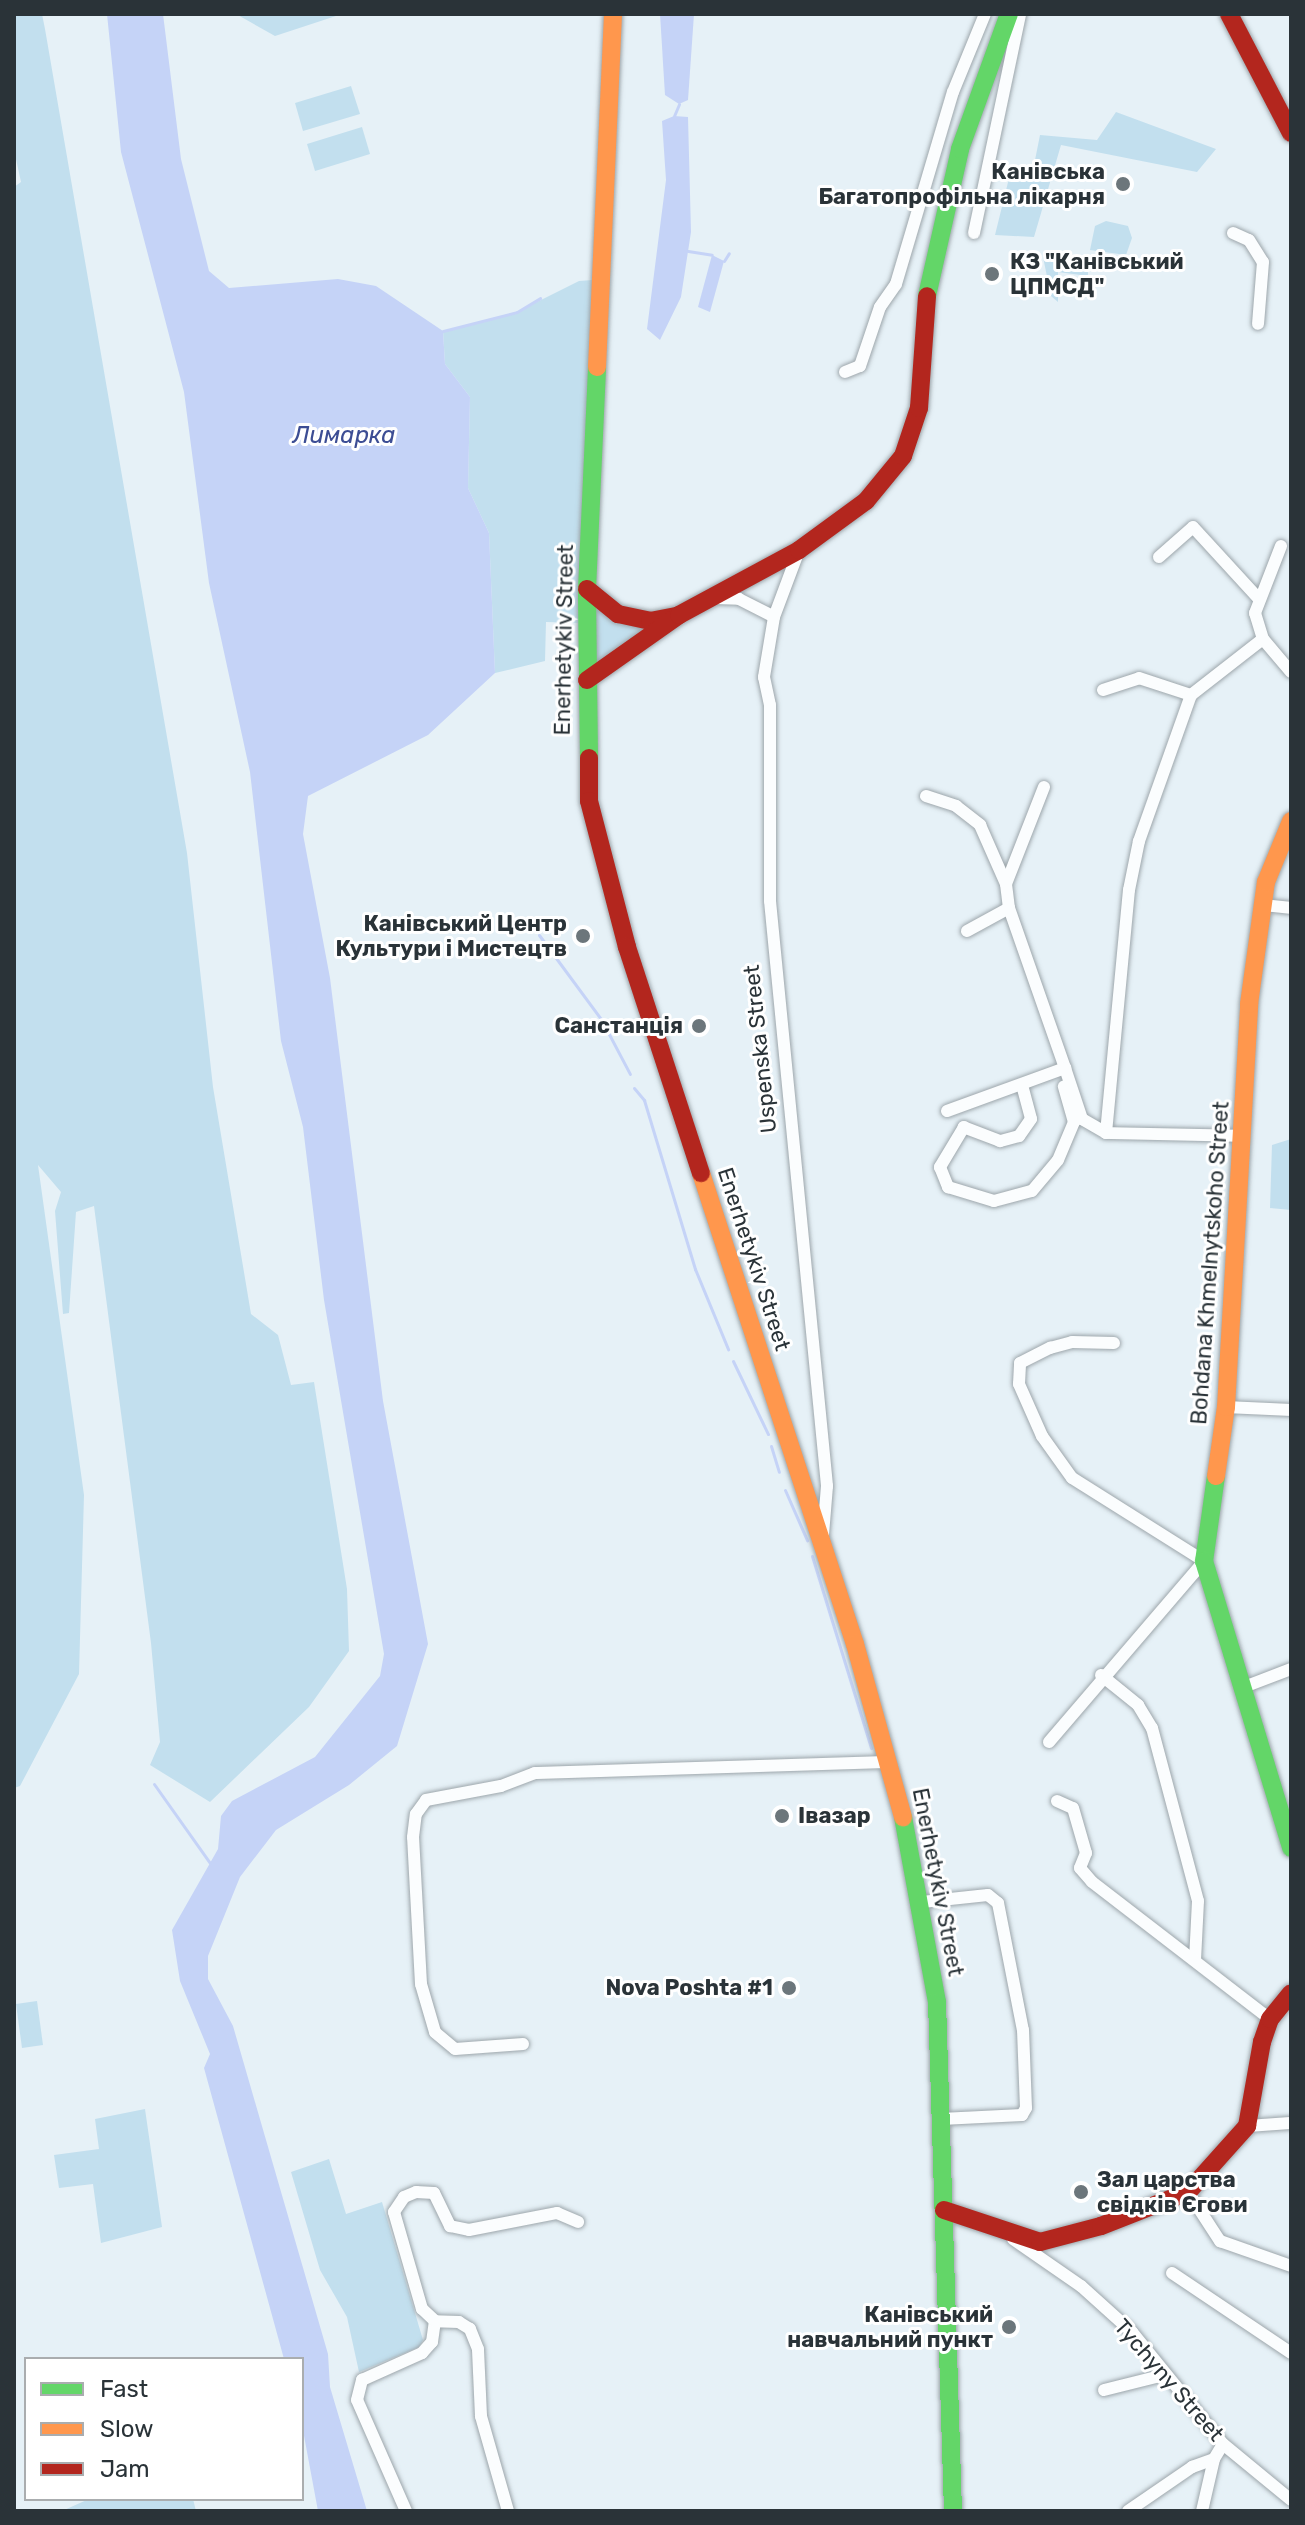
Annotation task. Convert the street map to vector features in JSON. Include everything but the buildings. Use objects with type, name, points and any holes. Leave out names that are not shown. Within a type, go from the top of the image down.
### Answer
[{"type":"main road","name":"Enerhetykiv Street","points":[[613,14],[587,589],[585,772],[600,852],[822,1542],[888,1762],[922,1902],[937,2002],[953,2511]]},
{"type":"main road","points":[[587,680],[679,615],[799,550],[866,501],[903,456],[919,408],[926,299],[960,149],[1009,14]]},
{"type":"main road","points":[[1229,14],[1266,93],[1291,133]]},
{"type":"main road","points":[[587,589],[618,614],[650,621],[679,615]]},
{"type":"main road","name":"Bohdana Khmelnytskoho Street","points":[[1204,1561],[1226,1407],[1244,1136],[1249,1004],[1263,905],[1290,825]]},
{"type":"main road","points":[[1204,1561],[1291,1848]]},
{"type":"main road","points":[[944,2210],[1007,2235],[1040,2242],[1061,2239],[1188,2192],[1247,2126],[1270,2019],[1291,1993]]},
{"type":"street","points":[[845,372],[860,366],[880,307],[896,284],[953,92],[985,14]]},
{"type":"street","points":[[974,233],[1020,14]]},
{"type":"street","points":[[1233,233],[1249,240],[1263,262],[1258,324]]},
{"type":"street","points":[[1159,557],[1193,527],[1258,598]]},
{"type":"street","points":[[1281,546],[1258,598],[1255,613],[1263,639],[1291,672]]},
{"type":"street","name":"Uspenska Street","points":[[799,550],[774,617],[764,677],[770,705],[770,901],[827,1486],[822,1542]]},
{"type":"street","points":[[712,598],[739,599],[774,617]]},
{"type":"street","points":[[1106,1133],[1129,890],[1139,841],[1191,695],[1263,639]]},
{"type":"street","points":[[1103,690],[1139,678],[1191,695]]},
{"type":"street","points":[[1006,884],[1044,787]]},
{"type":"street","points":[[926,796],[956,806],[980,825],[1006,884],[1009,908],[1082,1119],[1106,1133],[1244,1136]]},
{"type":"street","points":[[1263,905],[1291,908]]},
{"type":"street","points":[[967,931],[1009,908]]},
{"type":"street","points":[[947,1111],[1065,1068]]},
{"type":"street","points":[[964,1127],[1000,1141],[1019,1136],[1031,1119],[1022,1085]]},
{"type":"street","points":[[974,1103],[964,1127],[940,1167],[948,1187],[994,1201],[1032,1191],[1058,1160],[1074,1122],[1064,1086]]},
{"type":"street","points":[[1049,1742],[1101,1675],[1204,1561],[1072,1478],[1042,1436],[1019,1384],[1020,1363],[1050,1348],[1072,1342],[1114,1343]]},
{"type":"street","points":[[1226,1407],[1291,1410]]},
{"type":"street","points":[[1244,1687],[1291,1669]]},
{"type":"street","points":[[1101,1675],[1138,1705],[1152,1728],[1198,1901],[1195,1960]]},
{"type":"street","points":[[523,2044],[455,2049],[435,2032],[421,1984],[413,1837],[416,1814],[426,1800],[501,1786],[535,1773],[888,1762]]},
{"type":"street","points":[[1057,1801],[1073,1808],[1086,1853],[1080,1868],[1092,1882],[1270,2019]]},
{"type":"street","points":[[922,1902],[988,1895],[998,1903],[1023,2030],[1026,2108],[1022,2115],[941,2119]]},
{"type":"street","points":[[1247,2126],[1288,2121]]},
{"type":"street","points":[[1188,2192],[1220,2241],[1291,2266]]},
{"type":"street","points":[[508,2511],[481,2416],[478,2349],[470,2329],[459,2322],[435,2321],[422,2309],[394,2212],[404,2197],[434,2193],[450,2226],[469,2230],[557,2213],[578,2222]]},
{"type":"street","name":"Tychyny Street","points":[[1007,2235],[1091,2295],[1132,2332],[1223,2444],[1291,2500]]},
{"type":"street","points":[[1172,2273],[1291,2353]]},
{"type":"street","points":[[406,2511],[357,2400],[362,2380],[422,2353],[432,2342],[435,2321]]},
{"type":"street","points":[[1104,2390],[1164,2375]]},
{"type":"street","points":[[1202,2511],[1214,2459],[1223,2444]]},
{"type":"street","points":[[1128,2511],[1192,2467],[1214,2459]]},
{"type":"shaded area","points":[[14,14],[42,14],[45,29],[187,853],[213,1087],[251,1314],[278,1335],[291,1385],[314,1382],[347,1589],[349,1651],[309,1707],[210,1802],[150,1765],[160,1742],[151,1643],[94,1206],[76,1212],[69,1313],[63,1314],[55,1211],[61,1192],[38,1165],[84,1495],[79,1674],[20,1786],[14,1788],[14,187],[21,182],[14,150]]},
{"type":"shaded area","points":[[236,14],[342,14],[275,36]]},
{"type":"shaded area","points":[[351,86],[360,114],[303,131],[295,103]]},
{"type":"shaded area","points":[[1116,112],[1216,149],[1197,172],[1061,145],[1034,237],[995,235],[1011,170],[1032,175],[1040,135],[1097,140]]},
{"type":"shaded area","points":[[362,127],[370,154],[315,171],[307,144]]},
{"type":"shaded area","points":[[1106,221],[1128,226],[1132,238],[1126,255],[1090,250],[1095,226]]},
{"type":"shaded area","points":[[1043,257],[1088,265],[1088,276],[1058,272],[1058,302],[1051,296]]},
{"type":"shaded area","points":[[593,280],[578,623],[546,622],[545,661],[495,673],[489,533],[468,488],[470,397],[445,364],[443,331],[517,312],[579,281]]},
{"type":"shaded area","points":[[595,604],[651,625],[599,663],[593,656]]},
{"type":"shaded area","points":[[1291,1139],[1291,1210],[1270,1208],[1272,1145]]},
{"type":"shaded area","points":[[37,2001],[43,2045],[22,2048],[16,2004]]},
{"type":"shaded area","points":[[145,2109],[162,2227],[101,2243],[93,2184],[59,2188],[54,2155],[99,2149],[95,2119]]},
{"type":"shaded area","points":[[329,2159],[346,2214],[382,2202],[423,2340],[419,2347],[359,2372],[347,2317],[320,2270],[291,2172]]},
{"type":"shaded area","points":[[84,2501],[194,2501],[196,2511],[62,2511]]},
{"type":"water","name":"Лимарка","points":[[107,14],[163,14],[181,159],[209,271],[229,288],[338,279],[376,286],[443,331],[445,364],[470,397],[468,488],[489,533],[495,673],[428,735],[308,796],[303,834],[330,978],[383,1401],[428,1644],[397,1746],[349,1785],[276,1830],[240,1877],[208,1956],[208,1979],[233,2026],[328,2354],[330,2387],[367,2511],[318,2511],[304,2436],[304,2357],[283,2357],[204,2068],[210,2054],[180,1981],[172,1930],[218,1849],[221,1816],[232,1801],[315,1757],[380,1676],[384,1654],[324,1300],[303,1127],[281,1041],[250,772],[209,583],[184,392],[121,152]]},
{"type":"water","points":[[660,14],[694,14],[688,100],[679,104],[665,95]]},
{"type":"water","points":[[674,116],[688,117],[691,232],[681,297],[660,340],[647,329],[666,180],[662,121]]},
{"type":"water","points":[[712,255],[724,261],[710,312],[698,307]]},
{"type":"waterway","points":[[674,116],[679,104]]},
{"type":"waterway","points":[[688,251],[712,255]]},
{"type":"waterway","points":[[724,261],[729,253]]},
{"type":"waterway","points":[[443,331],[517,312],[540,298]]},
{"type":"waterway","points":[[539,935],[601,1019],[630,1074]]},
{"type":"waterway","points":[[634,1088],[644,1100],[695,1269],[728,1349]]},
{"type":"waterway","points":[[733,1361],[768,1434]]},
{"type":"waterway","points":[[771,1446],[779,1472]]},
{"type":"waterway","points":[[785,1490],[807,1540]]},
{"type":"waterway","points":[[812,1556],[871,1748]]},
{"type":"waterway","points":[[154,1784],[210,1863]]},
{"type":"traffic: fast","points":[[927,296],[960,149],[1009,14]]},
{"type":"traffic: fast","points":[[589,758],[587,589],[597,367]]},
{"type":"traffic: fast","points":[[1216,1476],[1204,1561],[1291,1848]]},
{"type":"traffic: fast","points":[[903,1817],[937,2002],[953,2511]]},
{"type":"traffic: slow","points":[[597,367],[613,14]]},
{"type":"traffic: slow","points":[[1216,1476],[1226,1407],[1249,1004],[1266,882],[1291,821]]},
{"type":"traffic: slow","points":[[701,1173],[855,1644],[903,1817]]},
{"type":"traffic: jam","points":[[1229,14],[1291,133]]},
{"type":"traffic: jam","points":[[587,680],[679,615],[799,550],[866,501],[903,456],[919,408],[927,296]]},
{"type":"traffic: jam","points":[[587,589],[618,614],[650,621],[675,616]]},
{"type":"traffic: jam","points":[[589,758],[589,801],[627,947],[701,1173]]},
{"type":"traffic: jam","points":[[944,2210],[1040,2242],[1101,2226],[1188,2192],[1247,2126],[1262,2042],[1270,2019],[1291,1993]]},
{"type":"place","name":"Канівська Багатопрофільна лікарня","points":[[1123,184]]},
{"type":"place","name":"КЗ \"Канівський ЦПМСД\"","points":[[992,274]]},
{"type":"place","name":"Канівський Центр Культури і Мистецтв","points":[[583,936]]},
{"type":"place","name":"Санстанція","points":[[699,1026]]},
{"type":"place","name":"Івазар","points":[[782,1816]]},
{"type":"place","name":"Nova Poshta #1","points":[[789,1988]]},
{"type":"place","name":"Зал царства свідків Єгови","points":[[1081,2192]]},
{"type":"place","name":"Канівський навчальний пункт","points":[[1009,2327]]}]
